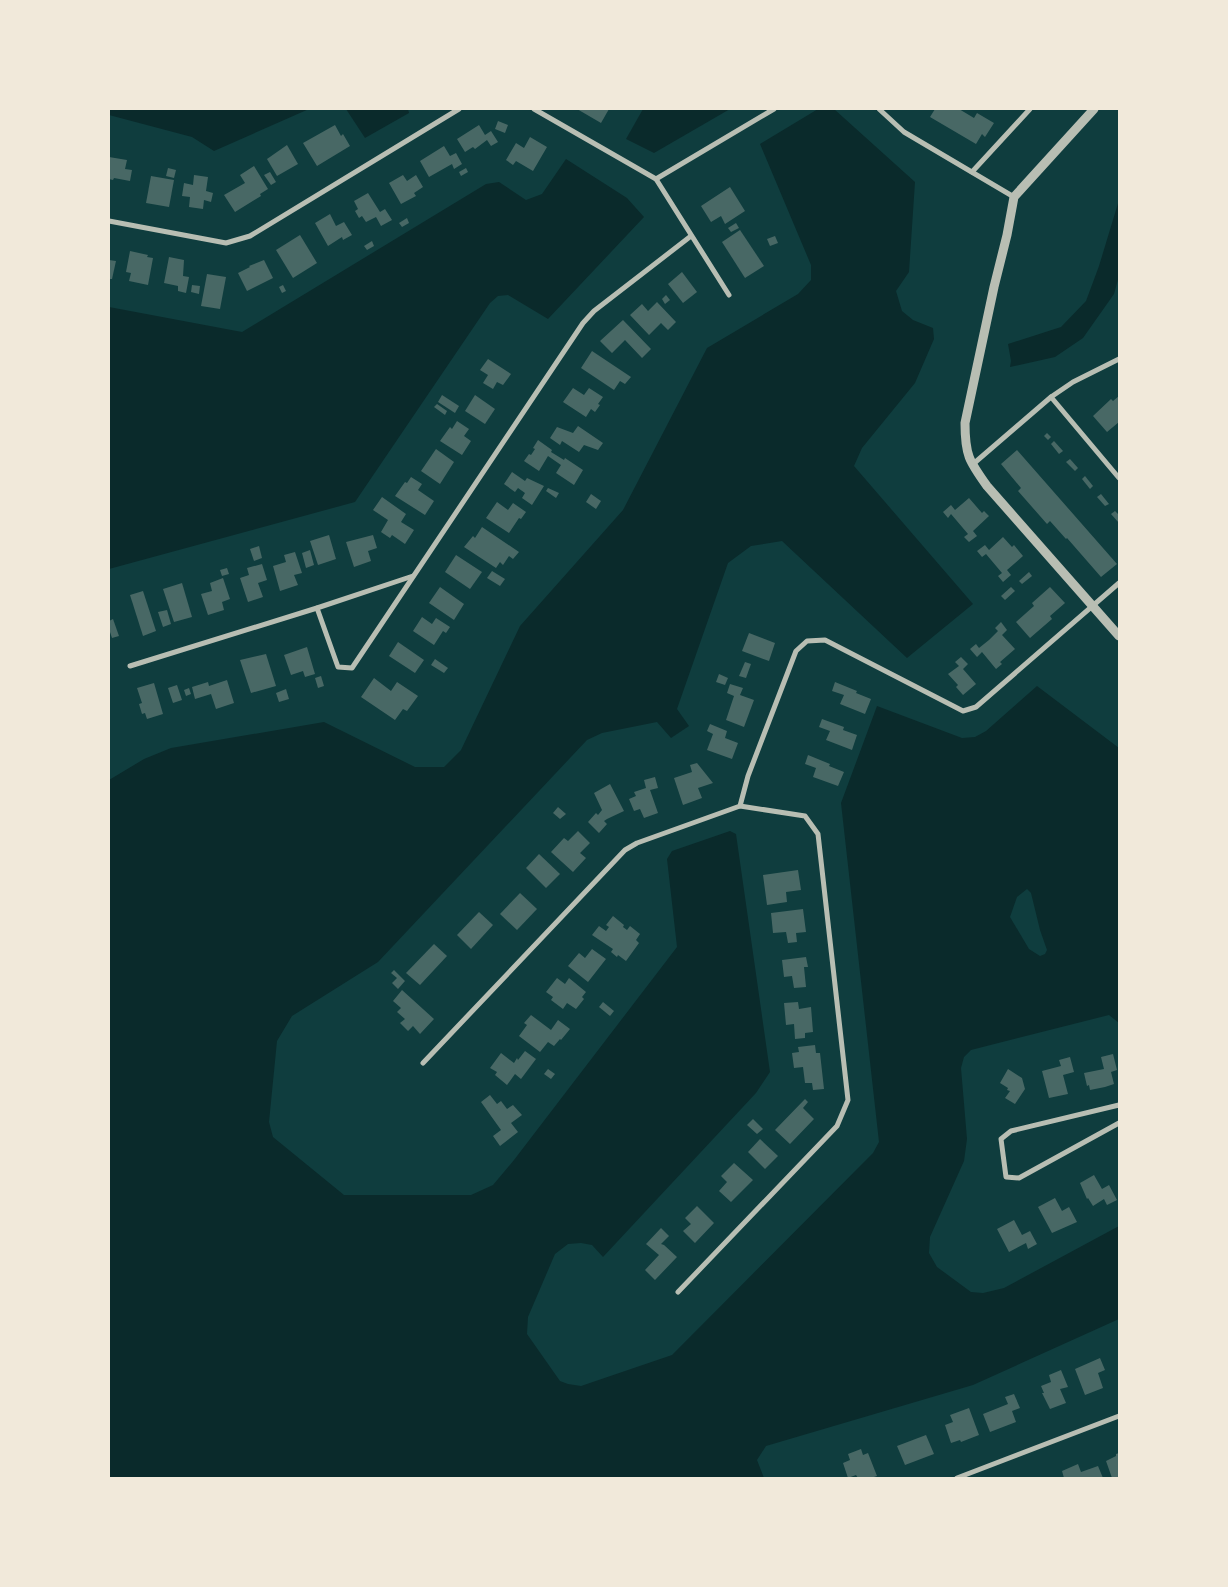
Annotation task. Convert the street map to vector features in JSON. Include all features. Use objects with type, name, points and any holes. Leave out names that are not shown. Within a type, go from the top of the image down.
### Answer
[{"type":"street","points":[[109,221],[226,243],[250,236],[459,109]]},
{"type":"street","points":[[534,109],[656,179],[729,294]]},
{"type":"street","points":[[656,179],[774,109]]},
{"type":"street","points":[[879,109],[904,132],[1014,197]]},
{"type":"street","points":[[972,172],[1030,109]]},
{"type":"street","points":[[1094,109],[1014,197],[965,423],[965,446],[972,465],[988,486],[1119,636]]},
{"type":"street","points":[[318,608],[338,667],[352,668],[583,323],[594,311],[691,236]]},
{"type":"street","points":[[972,465],[1051,397],[1072,382],[1119,359]]},
{"type":"street","points":[[1051,397],[1119,478]]},
{"type":"street","points":[[130,666],[318,608],[413,576]]},
{"type":"street","points":[[740,806],[748,776],[796,651],[807,642],[825,640],[963,711],[976,707],[1119,583]]},
{"type":"street","points":[[423,1063],[625,850],[637,843],[740,806],[805,816],[818,834],[848,1100],[837,1126],[678,1292]]},
{"type":"street","points":[[1119,1105],[1011,1131],[1001,1139],[1006,1178],[1019,1178],[1119,1123]]},
{"type":"street","points":[[957,1478],[1119,1416]]},
{"type":"water","points":[[109,109],[309,109],[214,151],[192,137],[109,115]]},
{"type":"water","points":[[346,109],[408,109],[409,113],[365,138]]},
{"type":"water","points":[[643,109],[730,109],[654,153],[626,139]]},
{"type":"water","points":[[818,109],[834,109],[915,182],[909,272],[896,291],[902,311],[913,320],[933,328],[934,339],[915,383],[862,448],[854,466],[973,604],[907,658],[782,541],[751,546],[728,563],[677,709],[689,726],[671,738],[657,722],[602,733],[587,740],[378,962],[292,1016],[277,1041],[269,1122],[273,1137],[344,1195],[471,1195],[493,1185],[677,947],[667,859],[672,851],[730,831],[736,834],[770,1072],[756,1093],[603,1257],[592,1245],[581,1243],[568,1244],[555,1254],[528,1317],[527,1334],[560,1381],[568,1384],[581,1386],[672,1355],[873,1153],[879,1142],[841,803],[877,706],[962,738],[975,737],[986,731],[1037,686],[1119,748],[1119,1023],[1109,1015],[971,1050],[964,1057],[961,1068],[967,1139],[964,1161],[930,1237],[929,1253],[937,1267],[971,1292],[983,1293],[1004,1288],[1119,1226],[1119,1319],[973,1385],[766,1446],[757,1460],[764,1478],[109,1478],[109,780],[144,759],[171,748],[324,722],[415,767],[444,767],[461,750],[520,626],[623,510],[707,348],[798,294],[811,280],[811,265],[760,144]],"holes":[[[1027,889],[1031,893],[1047,950],[1045,954],[1040,956],[1029,949],[1010,917],[1017,897]]]},
{"type":"water","points":[[566,159],[627,198],[644,217],[548,319],[508,295],[498,296],[490,303],[355,502],[109,569],[109,307],[242,332],[486,184],[499,182],[526,200],[542,194]]},
{"type":"water","points":[[1119,200],[1119,276],[1114,294],[1083,338],[1055,357],[1010,367],[1011,361],[1008,344],[1061,327],[1086,301]]},
{"type":"building","points":[[577,109],[609,109],[601,123]]},
{"type":"building","points":[[935,109],[959,109],[974,118],[977,113],[994,123],[985,137],[982,134],[976,144],[930,117]]},
{"type":"building","points":[[498,121],[508,125],[505,133],[495,129]]},
{"type":"building","points":[[335,125],[341,136],[343,134],[350,146],[317,166],[303,143]]},
{"type":"building","points":[[479,125],[485,135],[491,131],[498,142],[491,146],[487,140],[475,149],[473,147],[465,152],[457,139]]},
{"type":"building","points":[[530,137],[547,147],[533,171],[516,161],[513,165],[506,160],[516,143],[524,148]]},
{"type":"building","points":[[287,145],[298,164],[277,176],[267,159]]},
{"type":"building","points":[[444,146],[450,156],[456,153],[462,164],[454,169],[452,164],[429,177],[420,161]]},
{"type":"building","points":[[109,157],[127,160],[125,169],[132,170],[130,181],[109,179]]},
{"type":"building","points":[[254,166],[268,189],[260,194],[261,196],[235,212],[224,195],[245,183],[240,175]]},
{"type":"building","points":[[168,168],[176,170],[174,178],[166,176]]},
{"type":"building","points":[[466,168],[468,172],[461,176],[459,172]]},
{"type":"building","points":[[270,172],[276,182],[271,185],[264,175]]},
{"type":"building","points":[[194,175],[208,177],[206,191],[213,193],[211,202],[204,200],[203,209],[189,207],[190,197],[182,196],[184,183],[193,185]]},
{"type":"building","points":[[403,175],[407,181],[416,175],[423,187],[414,193],[416,196],[401,204],[389,183]]},
{"type":"building","points":[[151,176],[174,180],[169,207],[146,203]]},
{"type":"building","points":[[730,187],[745,211],[725,224],[721,216],[711,222],[701,206]]},
{"type":"building","points":[[368,193],[380,212],[385,209],[392,220],[381,226],[376,217],[366,222],[362,216],[359,218],[355,211],[358,209],[354,201]]},
{"type":"building","points":[[330,214],[336,226],[344,222],[352,235],[343,240],[342,237],[328,246],[315,223]]},
{"type":"building","points":[[407,218],[409,223],[402,227],[399,223]]},
{"type":"building","points":[[736,223],[739,228],[731,232],[728,228]]},
{"type":"building","points":[[740,230],[764,266],[745,278],[722,242]]},
{"type":"building","points":[[300,235],[317,263],[293,278],[276,250]]},
{"type":"building","points":[[775,236],[778,243],[770,246],[767,239]]},
{"type":"building","points":[[372,241],[374,246],[367,250],[364,246]]},
{"type":"building","points":[[130,251],[153,258],[148,285],[129,281],[131,273],[126,272]]},
{"type":"building","points":[[169,257],[184,260],[183,276],[189,277],[186,293],[178,291],[178,286],[164,283]]},
{"type":"building","points":[[109,260],[116,261],[112,279],[109,279]]},
{"type":"building","points":[[264,260],[273,278],[247,291],[238,273]]},
{"type":"building","points":[[682,272],[697,292],[683,303],[668,284]]},
{"type":"building","points":[[207,274],[226,277],[220,309],[201,306]]},
{"type":"building","points":[[192,285],[200,286],[199,294],[191,292]]},
{"type":"building","points":[[283,285],[286,291],[282,293],[279,287]]},
{"type":"building","points":[[666,295],[670,300],[665,304],[662,299]]},
{"type":"building","points":[[657,302],[676,322],[668,330],[661,323],[649,335],[630,315],[642,304],[648,311]]},
{"type":"building","points":[[623,320],[651,349],[642,358],[625,340],[612,353],[600,341]]},
{"type":"building","points":[[592,351],[631,377],[625,384],[620,381],[614,390],[581,368]]},
{"type":"building","points":[[488,359],[511,374],[503,385],[497,382],[493,389],[483,383],[488,375],[480,370]]},
{"type":"building","points":[[573,388],[584,395],[589,388],[603,397],[595,412],[591,409],[586,417],[563,402]]},
{"type":"building","points":[[442,395],[459,406],[455,413],[438,402]]},
{"type":"building","points":[[475,395],[495,409],[485,424],[465,411]]},
{"type":"building","points":[[1119,396],[1119,422],[1107,432],[1093,416],[1111,399],[1113,401]]},
{"type":"building","points":[[437,404],[447,411],[445,415],[434,407]]},
{"type":"building","points":[[457,421],[469,429],[464,436],[471,441],[462,455],[440,441]]},
{"type":"building","points":[[578,426],[603,443],[598,450],[584,445],[579,452],[562,441],[560,445],[550,438],[557,427],[573,433]]},
{"type":"building","points":[[1047,433],[1051,437],[1048,440],[1044,436]]},
{"type":"building","points":[[538,440],[552,450],[551,452],[564,460],[565,458],[583,470],[574,485],[556,473],[561,465],[548,456],[539,471],[524,461],[535,449],[533,448]]},
{"type":"building","points":[[1054,441],[1063,451],[1059,454],[1051,444]]},
{"type":"building","points":[[436,449],[454,462],[440,484],[421,471]]},
{"type":"building","points":[[1017,450],[1117,564],[1101,577],[1067,538],[1050,521],[1047,524],[1018,491],[1021,488],[1001,464]]},
{"type":"building","points":[[1070,459],[1078,468],[1075,471],[1066,462]]},
{"type":"building","points":[[512,472],[525,481],[527,478],[544,486],[532,505],[522,498],[525,493],[518,488],[515,492],[504,484]]},
{"type":"building","points":[[1085,476],[1093,486],[1090,489],[1082,479]]},
{"type":"building","points":[[411,477],[422,484],[418,490],[434,501],[425,515],[395,496]]},
{"type":"building","points":[[548,488],[559,493],[556,498],[546,491]]},
{"type":"building","points":[[591,494],[601,501],[596,509],[586,502]]},
{"type":"building","points":[[1101,494],[1109,504],[1105,506],[1097,497]]},
{"type":"building","points":[[382,497],[406,514],[401,522],[414,530],[405,544],[392,535],[390,538],[381,532],[388,520],[373,510]]},
{"type":"building","points":[[969,498],[982,513],[984,511],[989,516],[973,531],[977,536],[969,542],[964,537],[968,534],[951,514],[948,518],[943,512],[951,505],[955,510]]},
{"type":"building","points":[[497,502],[508,510],[513,503],[526,512],[521,519],[519,518],[509,533],[486,518]]},
{"type":"building","points":[[1115,511],[1119,515],[1119,523],[1111,514]]},
{"type":"building","points":[[482,527],[519,552],[513,559],[509,556],[503,565],[500,562],[496,568],[464,547],[473,536],[475,538]]},
{"type":"building","points":[[329,535],[336,559],[318,565],[310,541]]},
{"type":"building","points":[[373,535],[377,548],[368,551],[371,561],[354,567],[346,542]]},
{"type":"building","points":[[1003,537],[1012,547],[1014,545],[1023,556],[1007,570],[1011,575],[1003,582],[998,576],[1002,573],[986,554],[982,557],[977,551],[985,545],[989,550]]},
{"type":"building","points":[[259,546],[262,558],[254,561],[250,549]]},
{"type":"building","points":[[310,550],[314,565],[306,568],[302,553]]},
{"type":"building","points":[[295,552],[302,573],[294,575],[298,585],[280,591],[273,566],[286,562],[284,555]]},
{"type":"building","points":[[456,555],[482,572],[470,589],[445,572]]},
{"type":"building","points":[[262,564],[267,580],[258,583],[263,597],[248,602],[240,578],[249,575],[247,568]]},
{"type":"building","points":[[227,568],[229,574],[222,576],[220,570]]},
{"type":"building","points":[[492,571],[505,579],[500,586],[487,578]]},
{"type":"building","points":[[1029,572],[1032,576],[1022,584],[1019,581]]},
{"type":"building","points":[[223,578],[230,599],[222,602],[224,610],[208,615],[201,594],[212,591],[210,583]]},
{"type":"building","points":[[182,583],[192,617],[174,622],[163,589]]},
{"type":"building","points":[[440,587],[464,604],[454,620],[429,603]]},
{"type":"building","points":[[1011,587],[1015,591],[1005,600],[1001,596]]},
{"type":"building","points":[[1050,587],[1065,603],[1050,616],[1052,619],[1030,638],[1016,622],[1034,606],[1032,603]]},
{"type":"building","points":[[143,591],[156,631],[143,636],[130,595]]},
{"type":"building","points":[[167,610],[171,624],[163,627],[158,612]]},
{"type":"building","points":[[422,617],[432,624],[436,618],[450,627],[446,633],[443,631],[434,645],[413,631]]},
{"type":"building","points":[[113,619],[119,636],[112,638],[109,621]]},
{"type":"building","points":[[1001,622],[1007,630],[1002,635],[1015,649],[1000,662],[1002,664],[996,669],[982,652],[977,657],[970,649],[976,644],[979,648],[989,640],[998,631],[995,628]]},
{"type":"building","points":[[749,633],[775,643],[769,661],[742,651]]},
{"type":"building","points":[[398,642],[424,660],[415,673],[389,656]]},
{"type":"building","points":[[307,647],[315,674],[305,677],[303,671],[291,675],[284,655]]},
{"type":"building","points":[[266,654],[276,686],[251,693],[240,660]]},
{"type":"building","points":[[961,657],[968,664],[963,669],[976,684],[963,695],[956,687],[958,685],[948,674],[959,666],[955,662]]},
{"type":"building","points":[[435,659],[448,668],[444,673],[431,665]]},
{"type":"building","points":[[745,662],[751,664],[746,678],[739,676]]},
{"type":"building","points":[[719,674],[728,678],[725,685],[716,682]]},
{"type":"building","points":[[321,676],[324,686],[318,688],[315,678]]},
{"type":"building","points":[[374,678],[391,691],[397,682],[418,696],[407,711],[403,709],[395,720],[361,697]]},
{"type":"building","points":[[227,680],[234,703],[216,709],[211,694],[195,699],[192,687],[208,682],[209,686]]},
{"type":"building","points":[[835,682],[871,699],[865,714],[840,704],[844,695],[832,691]]},
{"type":"building","points":[[154,683],[163,714],[147,719],[145,713],[142,714],[139,704],[142,703],[137,688]]},
{"type":"building","points":[[730,684],[743,688],[740,695],[754,700],[744,727],[726,720],[734,696],[727,693]]},
{"type":"building","points":[[177,685],[182,700],[173,703],[168,688]]},
{"type":"building","points":[[189,688],[191,694],[186,696],[184,690]]},
{"type":"building","points":[[286,689],[289,699],[279,702],[276,693]]},
{"type":"building","points":[[822,719],[844,727],[843,730],[857,735],[852,750],[826,740],[830,731],[819,727]]},
{"type":"building","points":[[710,724],[727,731],[725,738],[738,743],[732,759],[707,750],[713,734],[707,731]]},
{"type":"building","points":[[808,755],[844,772],[838,786],[813,777],[816,768],[805,764]]},
{"type":"building","points":[[697,763],[713,783],[698,788],[702,798],[683,805],[674,778],[692,772],[690,765]]},
{"type":"building","points":[[655,777],[658,788],[650,790],[658,813],[644,818],[640,809],[634,811],[629,799],[636,796],[634,792],[646,788],[644,780]]},
{"type":"building","points":[[610,784],[624,811],[604,821],[607,824],[599,833],[588,822],[596,813],[598,815],[602,810],[594,793]]},
{"type":"building","points":[[558,807],[566,814],[560,819],[553,813]]},
{"type":"building","points":[[578,831],[590,843],[580,853],[586,858],[573,872],[551,852],[564,838],[568,841]]},
{"type":"building","points":[[539,854],[560,874],[546,888],[526,868]]},
{"type":"building","points":[[798,870],[801,890],[786,892],[787,902],[767,905],[763,875]]},
{"type":"building","points":[[520,893],[537,909],[517,930],[500,914]]},
{"type":"building","points":[[803,909],[806,932],[796,933],[797,942],[788,943],[786,932],[773,933],[771,913]]},
{"type":"building","points":[[479,912],[493,925],[471,949],[457,935]]},
{"type":"building","points":[[613,916],[627,930],[630,926],[640,934],[636,940],[639,943],[626,961],[618,955],[617,957],[611,952],[613,949],[592,935],[599,926],[606,931],[609,927],[606,925]]},
{"type":"building","points":[[434,944],[447,956],[420,985],[406,973]]},
{"type":"building","points":[[592,949],[606,959],[588,982],[568,966],[579,953],[585,958]]},
{"type":"building","points":[[806,957],[808,967],[804,967],[806,987],[794,988],[792,976],[784,977],[782,960]]},
{"type":"building","points":[[394,970],[405,981],[398,989],[392,983],[397,978],[391,973]]},
{"type":"building","points":[[557,978],[565,984],[569,978],[586,992],[582,997],[584,999],[576,1009],[567,1003],[563,1009],[551,1000],[553,997],[546,992]]},
{"type":"building","points":[[402,990],[434,1019],[420,1034],[413,1026],[408,1031],[400,1023],[405,1019],[397,1012],[401,1008],[393,1001]]},
{"type":"building","points":[[603,1002],[614,1011],[610,1016],[599,1007]]},
{"type":"building","points":[[798,1002],[799,1009],[811,1007],[813,1032],[805,1033],[805,1038],[795,1039],[794,1024],[786,1025],[784,1003]]},
{"type":"building","points":[[531,1015],[551,1030],[558,1020],[570,1029],[554,1046],[548,1042],[540,1052],[519,1036],[527,1025],[524,1023]]},
{"type":"building","points":[[815,1045],[816,1053],[820,1053],[824,1089],[813,1090],[812,1083],[805,1083],[803,1067],[794,1068],[792,1053],[799,1052],[798,1047]]},
{"type":"building","points":[[525,1051],[536,1059],[521,1079],[515,1074],[507,1085],[495,1075],[497,1072],[490,1068],[501,1053],[514,1063]]},
{"type":"building","points":[[1113,1054],[1117,1070],[1111,1072],[1114,1084],[1090,1090],[1084,1073],[1104,1069],[1101,1057]]},
{"type":"building","points":[[1070,1057],[1074,1072],[1063,1075],[1068,1094],[1049,1098],[1042,1071],[1061,1066],[1059,1060]]},
{"type":"building","points":[[548,1069],[555,1074],[551,1079],[544,1074]]},
{"type":"building","points":[[1008,1069],[1022,1078],[1025,1089],[1015,1104],[1005,1098],[1010,1091],[1000,1083]]},
{"type":"building","points":[[490,1095],[497,1104],[501,1101],[507,1109],[513,1105],[522,1115],[511,1123],[518,1132],[500,1146],[493,1136],[501,1130],[481,1102]]},
{"type":"building","points":[[805,1099],[808,1102],[803,1108],[814,1119],[790,1144],[775,1130]]},
{"type":"building","points":[[753,1119],[763,1129],[757,1134],[747,1125]]},
{"type":"building","points":[[760,1139],[778,1156],[765,1169],[748,1152]]},
{"type":"building","points":[[734,1163],[753,1180],[731,1202],[719,1191],[727,1182],[721,1176]]},
{"type":"building","points":[[1094,1175],[1102,1189],[1109,1185],[1117,1200],[1107,1205],[1104,1199],[1093,1206],[1087,1199],[1080,1183]]},
{"type":"building","points":[[1055,1198],[1062,1211],[1069,1207],[1077,1222],[1052,1233],[1038,1207]]},
{"type":"building","points":[[697,1206],[714,1223],[695,1243],[683,1231],[691,1224],[685,1218]]},
{"type":"building","points":[[1014,1220],[1022,1235],[1030,1231],[1037,1244],[1028,1249],[1026,1243],[1009,1252],[997,1229]]},
{"type":"building","points":[[661,1228],[669,1236],[661,1244],[677,1257],[655,1280],[645,1270],[659,1255],[646,1244]]},
{"type":"building","points":[[1100,1358],[1105,1370],[1098,1373],[1103,1388],[1085,1395],[1075,1369]]},
{"type":"building","points":[[1061,1370],[1068,1387],[1060,1389],[1066,1403],[1050,1409],[1042,1393],[1044,1393],[1041,1386],[1051,1382],[1049,1375]]},
{"type":"building","points":[[1014,1394],[1020,1408],[1012,1411],[1016,1422],[990,1432],[983,1414],[1008,1404],[1005,1397]]},
{"type":"building","points":[[969,1408],[979,1435],[961,1442],[960,1440],[951,1443],[945,1425],[953,1422],[950,1415]]},
{"type":"building","points":[[926,1435],[934,1454],[905,1465],[897,1446]]},
{"type":"building","points":[[861,1449],[863,1455],[868,1453],[877,1476],[858,1478],[856,1475],[848,1478],[843,1463],[850,1460],[848,1454]]},
{"type":"building","points":[[1119,1453],[1119,1477],[1112,1478],[1106,1461]]},
{"type":"building","points":[[1078,1464],[1081,1472],[1098,1466],[1103,1478],[1064,1478],[1062,1471]]}]
